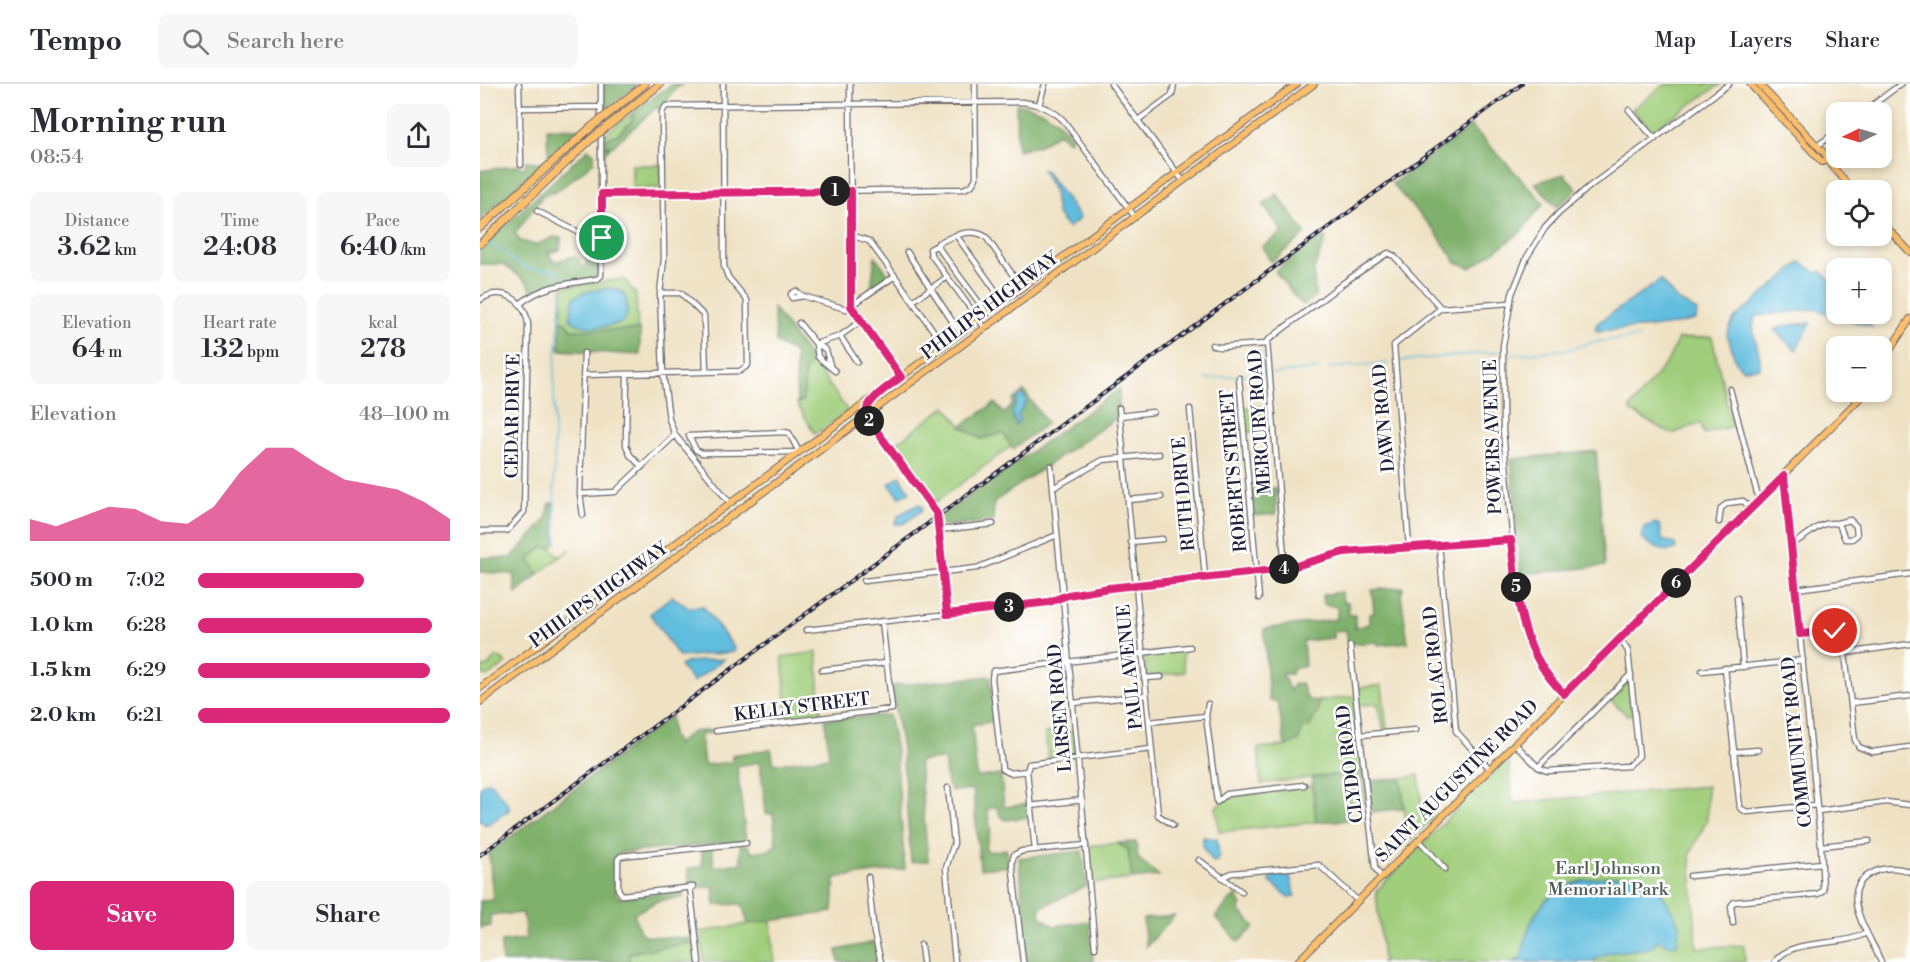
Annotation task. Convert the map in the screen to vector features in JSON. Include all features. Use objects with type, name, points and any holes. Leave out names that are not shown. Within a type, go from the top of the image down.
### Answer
[{"type":"highway","points":[[480,228],[590,128],[645,84]]},
{"type":"highway","points":[[480,244],[590,140],[660,84]]},
{"type":"main road","name":"PHILIPS HIGHWAY","points":[[480,688],[1297,84]]},
{"type":"main road","name":"PHILIPS HIGHWAY","points":[[480,702],[1314,84]]},
{"type":"main road","points":[[1750,84],[1822,162],[1826,160]]},
{"type":"main road","points":[[1760,84],[1826,155]]},
{"type":"main road","points":[[1805,143],[1817,146]]},
{"type":"main road","points":[[1834,168],[1844,180]]},
{"type":"main road","points":[[1892,233],[1910,252]]},
{"type":"main road","points":[[1892,347],[1910,319]]},
{"type":"main road","points":[[889,399],[901,386],[901,377]]},
{"type":"main road","points":[[866,416],[866,407],[878,394]]},
{"type":"main road","name":"SAINT AUGUSTINE ROAD","points":[[1297,962],[1856,402]]},
{"type":"street","points":[[519,84],[521,165]]},
{"type":"street","points":[[480,300],[490,295],[502,294],[521,303],[536,293],[555,285],[593,280],[601,276],[601,84]]},
{"type":"street","points":[[583,375],[744,370],[750,360],[748,305],[745,295],[728,277],[724,266],[723,84]]},
{"type":"street","points":[[850,84],[851,306],[901,377]]},
{"type":"street","points":[[602,194],[959,190],[969,188],[976,178],[975,84]]},
{"type":"street","points":[[1039,105],[1045,84]]},
{"type":"street","points":[[1111,84],[1183,181]]},
{"type":"street","points":[[1138,120],[1172,95],[1174,84]]},
{"type":"street","name":"POWERS AVENUE","points":[[1564,694],[1542,668],[1526,635],[1519,610],[1511,540],[1502,407],[1504,340],[1510,303],[1527,257],[1552,219],[1590,186],[1729,84]]},
{"type":"street","points":[[1875,102],[1893,86],[1901,84]]},
{"type":"street","points":[[730,503],[675,435],[663,373],[660,293],[664,259],[664,107],[1022,102],[1039,105],[1064,122],[1136,217]]},
{"type":"street","points":[[520,108],[601,107]]},
{"type":"street","points":[[1629,110],[1655,139]]},
{"type":"street","points":[[1817,146],[1826,139]]},
{"type":"street","points":[[537,211],[576,231],[602,238]]},
{"type":"street","points":[[986,328],[931,255],[930,249],[956,235],[973,232],[986,237],[1022,288]]},
{"type":"street","points":[[851,235],[869,241],[937,336],[955,324]]},
{"type":"street","points":[[956,235],[1004,301]]},
{"type":"street","points":[[938,245],[987,313]]},
{"type":"street","points":[[907,252],[960,333]]},
{"type":"street","name":"MERCURY ROAD","points":[[1285,569],[1266,344],[1271,337],[1388,253],[1394,256],[1441,308]]},
{"type":"street","points":[[803,296],[846,309],[894,276]]},
{"type":"street","points":[[913,301],[947,277]]},
{"type":"street","points":[[660,293],[681,293],[704,316],[706,371]]},
{"type":"street","name":"CEDAR DRIVE","points":[[480,531],[503,532],[521,517],[524,509],[528,325],[521,303]]},
{"type":"street","points":[[1441,308],[1510,303]]},
{"type":"street","name":"DAWN ROAD","points":[[1409,547],[1392,350],[1397,340],[1441,308]]},
{"type":"street","points":[[816,344],[840,336],[861,321]]},
{"type":"street","points":[[799,323],[816,344],[827,352],[830,364],[835,371]]},
{"type":"street","points":[[840,336],[857,362]]},
{"type":"street","points":[[816,344],[818,357]]},
{"type":"street","points":[[1212,345],[1218,347],[1266,344]]},
{"type":"street","points":[[818,357],[827,352]]},
{"type":"street","points":[[583,515],[580,494],[584,353]]},
{"type":"street","points":[[818,357],[830,364]]},
{"type":"street","points":[[627,374],[626,445],[630,455],[642,467]]},
{"type":"street","name":"ROBERTS STREET","points":[[1239,378],[1259,598]]},
{"type":"street","points":[[1730,389],[1759,501]]},
{"type":"street","name":"PAUL AVENUE","points":[[1119,408],[1158,815],[1173,825]]},
{"type":"street","name":"RUTH DRIVE","points":[[1190,409],[1206,577]]},
{"type":"street","points":[[1120,416],[1153,412]]},
{"type":"street","points":[[866,416],[937,514],[947,614]]},
{"type":"street","points":[[784,432],[789,433],[799,452],[702,453],[696,450],[689,436],[766,435],[784,432]]},
{"type":"street","points":[[580,494],[615,492],[675,435]]},
{"type":"street","points":[[1053,488],[1097,462],[1159,454]]},
{"type":"street","name":"LARSEN ROAD","points":[[1051,466],[1095,948]]},
{"type":"street","name":"COMMUNITY ROAD","points":[[1733,923],[1731,906],[1734,902],[1822,892],[1821,846],[1784,476]]},
{"type":"street","points":[[1128,500],[1161,497]]},
{"type":"street","points":[[1719,522],[1724,505],[1743,501],[1751,508]]},
{"type":"street","points":[[1791,543],[1803,540],[1816,527],[1850,520],[1856,526],[1857,535],[1852,539],[1845,539],[1837,523]]},
{"type":"street","points":[[939,530],[993,524]]},
{"type":"street","points":[[864,581],[985,566],[1057,535]]},
{"type":"street","points":[[1131,542],[1162,539]]},
{"type":"street","points":[[806,630],[1039,604],[1135,584],[1285,569],[1339,553],[1511,540]]},
{"type":"street","name":"ROLAC ROAD","points":[[1439,545],[1456,731],[1490,769]]},
{"type":"street","points":[[1796,590],[1910,574]]},
{"type":"street","points":[[616,587],[623,596]]},
{"type":"street","points":[[1737,598],[1743,667]]},
{"type":"street","points":[[822,670],[886,663],[882,621]]},
{"type":"street","points":[[564,626],[571,635]]},
{"type":"street","points":[[1800,634],[1839,632],[1843,636],[1855,740],[1859,747],[1872,752],[1910,747]]},
{"type":"street","points":[[1515,744],[1538,767],[1547,771],[1628,766],[1639,756],[1628,651],[1620,639]]},
{"type":"street","points":[[1846,653],[1910,644]]},
{"type":"street","name":"CLYDO ROAD","points":[[1350,646],[1376,868],[1381,878]]},
{"type":"street","points":[[1027,771],[1004,772],[1001,766],[993,671],[1190,647]]},
{"type":"street","points":[[1702,671],[1803,660]]},
{"type":"street","name":"KELLY STREET","points":[[716,730],[892,709],[886,663]]},
{"type":"street","points":[[511,665],[518,674]]},
{"type":"street","points":[[1725,668],[1739,805],[1743,811],[1886,802],[1910,805]]},
{"type":"street","points":[[1538,767],[1631,674]]},
{"type":"street","points":[[1144,678],[1161,676]]},
{"type":"street","points":[[1074,703],[1146,695]]},
{"type":"street","points":[[1851,703],[1910,696]]},
{"type":"street","points":[[1208,704],[1206,716],[1217,802],[1227,794],[1304,785]]},
{"type":"street","points":[[1149,722],[1206,716]]},
{"type":"street","points":[[1360,735],[1416,730]]},
{"type":"street","points":[[1035,850],[1028,765],[1032,762],[1151,749]]},
{"type":"street","points":[[1733,752],[1758,750]]},
{"type":"street","points":[[948,788],[954,843],[946,868],[956,962]]},
{"type":"street","points":[[1030,806],[1082,800]]},
{"type":"street","points":[[1419,840],[1445,869]]},
{"type":"street","points":[[1821,846],[1869,842]]},
{"type":"street","points":[[699,962],[692,887],[620,893],[618,859],[621,856],[746,843]]},
{"type":"street","points":[[1023,962],[1012,862],[1014,855],[1035,850],[1086,845]]},
{"type":"street","points":[[1199,860],[1213,873],[1223,877],[1242,892]]},
{"type":"street","points":[[1690,876],[1822,863]]},
{"type":"street","points":[[1223,877],[1232,873],[1319,865],[1358,900]]},
{"type":"street","points":[[1881,962],[1857,912],[1856,898],[1860,885],[1867,876],[1881,870],[1901,869],[1910,872]]},
{"type":"street","points":[[868,877],[874,933],[881,962]]},
{"type":"street","points":[[1775,962],[1790,949],[1850,941],[1866,933]]},
{"type":"street","points":[[921,945],[922,962]]},
{"type":"green space","points":[[603,84],[638,84],[603,112]]},
{"type":"green space","points":[[672,84],[683,84],[671,93],[667,103],[663,104],[661,109],[656,108],[608,150],[606,139],[618,134],[632,121],[632,113]]},
{"type":"green space","points":[[1666,84],[1721,84],[1651,131],[1632,109]]},
{"type":"green space","points":[[1016,104],[1048,114],[1072,137],[1069,141],[1058,133],[1040,145],[1017,150]]},
{"type":"green space","points":[[632,113],[632,121],[618,134],[606,139],[608,150],[604,153],[604,135]]},
{"type":"green space","points":[[1471,126],[1544,203],[1520,233],[1471,268],[1456,262],[1434,230],[1392,184]]},
{"type":"green space","points":[[547,128],[581,129],[548,157]]},
{"type":"green space","points":[[588,149],[594,153],[594,162],[561,188],[542,197],[515,233],[520,241],[536,245],[554,237],[561,238],[560,250],[548,253],[554,262],[574,256],[579,260],[581,267],[585,268],[588,257],[600,262],[599,274],[594,278],[551,284],[533,292],[527,282],[503,264],[480,264],[480,249]]},
{"type":"green space","points":[[527,161],[542,163],[480,220],[480,171],[519,165],[520,168],[524,168]]},
{"type":"green space","points":[[632,165],[661,165],[661,188],[632,188]]},
{"type":"green space","points":[[1564,174],[1577,190],[1557,207],[1535,183]]},
{"type":"green space","points":[[1277,194],[1306,234],[1271,262],[1262,247],[1283,232],[1263,205]]},
{"type":"green space","points":[[1322,235],[1326,238],[1314,270],[1315,297],[1304,305],[1275,271]]},
{"type":"green space","points":[[875,256],[889,275],[871,289]]},
{"type":"green space","points":[[624,279],[636,294],[638,330],[573,330],[561,321],[563,287]],"holes":[[[611,288],[622,292],[627,301],[606,326],[600,326],[603,289]]]},
{"type":"green space","points":[[773,308],[813,362],[805,369],[803,401],[797,403],[795,353],[776,343]]},
{"type":"green space","points":[[561,321],[573,330],[640,330],[640,355],[559,350]]},
{"type":"green space","points":[[1712,337],[1732,426],[1704,434],[1701,423],[1672,434],[1631,412],[1630,408],[1667,362],[1678,339]]},
{"type":"green space","points":[[813,362],[848,411],[815,434],[797,404],[803,401],[805,369]]},
{"type":"green space","points":[[1119,389],[1119,416],[994,502],[993,521],[942,526],[941,516]]},
{"type":"green space","points":[[1024,391],[1047,423],[1013,449],[1003,433],[981,439],[961,426],[995,403],[1004,414],[1012,406],[1013,400]]},
{"type":"green space","points":[[946,406],[961,426],[981,439],[1003,433],[1011,446],[936,502],[891,447]]},
{"type":"green space","points":[[1269,406],[1271,430],[1246,432],[1243,408]]},
{"type":"green space","points":[[1596,451],[1605,566],[1521,574],[1511,459]]},
{"type":"green space","points":[[1276,488],[1276,514],[1253,516],[1251,490]]},
{"type":"green space","points":[[550,503],[553,503],[556,543],[551,548],[543,547],[529,559],[538,574],[516,594],[513,574],[480,572],[480,558],[511,558],[546,520]]},
{"type":"green space","points":[[543,547],[552,547],[559,557],[571,549],[538,574],[529,559]]},
{"type":"green space","points":[[1403,587],[1401,595],[1408,642],[1378,645],[1377,642],[1348,644],[1346,630],[1333,631],[1333,638],[1303,641],[1305,666],[1292,669],[1291,674],[1282,674],[1290,691],[1294,684],[1301,683],[1308,700],[1318,701],[1318,710],[1309,727],[1303,727],[1299,740],[1285,746],[1278,702],[1269,700],[1264,629],[1337,619],[1337,607],[1323,604],[1322,595],[1341,592],[1343,602],[1348,602],[1349,615],[1355,615],[1355,628],[1369,624],[1369,614],[1374,613],[1372,590]]},
{"type":"green space","points":[[1182,649],[1184,672],[1146,677],[1144,654]]},
{"type":"green space","points":[[817,652],[821,715],[788,720],[782,657]]},
{"type":"green space","points":[[495,657],[502,659],[506,664],[487,677],[483,675],[480,668],[488,666]]},
{"type":"green space","points":[[990,676],[995,721],[972,725],[977,777],[1001,775],[1004,807],[1029,804],[1030,817],[1006,820],[1000,816],[997,807],[987,809],[991,831],[985,849],[990,852],[1006,849],[1011,866],[980,869],[973,790],[951,791],[950,786],[947,785],[944,759],[919,761],[928,861],[911,862],[902,749],[891,686]]},
{"type":"green space","points":[[1629,680],[1632,714],[1627,715],[1610,700]]},
{"type":"green space","points":[[1382,685],[1387,731],[1384,731],[1378,704],[1358,705],[1357,688]]},
{"type":"green space","points":[[1354,696],[1364,771],[1261,784],[1258,748],[1287,746],[1303,727],[1309,727],[1318,711],[1318,701]]},
{"type":"green space","points":[[889,715],[896,751],[905,869],[835,878],[833,912],[748,924],[742,904],[715,905],[713,886],[696,888],[695,884],[690,885],[688,869],[702,866],[702,849],[712,847],[714,867],[741,863],[740,845],[748,845],[751,852],[770,850],[776,843],[773,814],[766,814],[760,762],[737,766],[746,841],[620,853],[614,858],[616,894],[620,898],[684,890],[683,897],[657,901],[634,914],[640,932],[646,936],[689,938],[690,943],[629,953],[629,962],[502,962],[501,942],[526,939],[523,913],[490,915],[491,926],[480,928],[480,901],[493,900],[489,853],[671,716],[672,735],[677,744],[692,732],[711,730],[712,733],[700,734],[704,765],[732,762],[732,755],[771,749],[774,764],[829,757],[825,719]]},
{"type":"green space","points":[[1074,731],[1076,755],[1048,758],[1045,733]]},
{"type":"green space","name":"Earl Johnson Memorial Park","points":[[1508,758],[1513,803],[1707,786],[1707,820],[1690,854],[1697,948],[1744,945],[1745,962],[1380,962],[1383,961],[1376,891]]},
{"type":"green space","points":[[1364,771],[1366,802],[1347,805],[1348,820],[1316,822],[1312,778]]},
{"type":"green space","points":[[1419,775],[1422,807],[1432,819],[1408,842],[1401,778]]},
{"type":"green space","points":[[1401,778],[1404,808],[1371,812],[1368,781]]},
{"type":"green space","points":[[1312,786],[1316,822],[1219,832],[1216,807],[1228,797]]},
{"type":"green space","points":[[1136,842],[1138,858],[1159,876],[1132,879],[1128,849],[1117,843]]},
{"type":"green space","points":[[1117,843],[1128,849],[1132,879],[1092,883],[1088,846]]},
{"type":"green space","points":[[1082,851],[1087,886],[1041,907],[1040,916],[1054,926],[1090,921],[1093,962],[1027,962],[1019,858]]},
{"type":"green space","points":[[1236,894],[1242,906],[1239,910],[1255,927],[1238,942],[1215,917]]},
{"type":"green space","points":[[1174,916],[1146,947],[1143,919]]},
{"type":"green space","points":[[771,920],[774,962],[704,962],[700,932]]},
{"type":"green space","points":[[694,942],[697,962],[629,962],[628,953]]},
{"type":"green space","points":[[875,942],[879,962],[839,962],[837,950]]},
{"type":"water","points":[[1042,170],[1045,170],[1080,218],[1068,228],[1057,215],[1054,192]]},
{"type":"water","points":[[1801,262],[1817,273],[1822,271],[1826,276],[1826,313],[1814,309],[1756,316],[1753,328],[1760,368],[1742,369],[1736,362],[1727,334],[1734,319]]},
{"type":"water","points":[[1661,280],[1676,299],[1697,311],[1696,320],[1668,326],[1597,331],[1595,328],[1599,322]]},
{"type":"water","points":[[611,288],[622,292],[626,300],[628,308],[621,323],[601,327],[586,326],[570,318],[574,297],[584,292]]},
{"type":"water","points":[[1811,323],[1796,350],[1774,330],[1781,326]]},
{"type":"water","points":[[1019,395],[1023,395],[1027,402],[1018,415],[1020,420],[1016,425],[1012,414]]},
{"type":"water","points":[[900,476],[910,492],[900,497],[889,484]]},
{"type":"water","points":[[919,504],[923,508],[921,511],[903,524],[895,524],[899,515]]},
{"type":"water","points":[[1656,523],[1660,526],[1662,540],[1675,544],[1676,548],[1663,550],[1641,538],[1644,527]]},
{"type":"water","points":[[672,596],[689,608],[703,606],[734,648],[734,652],[679,657],[650,614]]},
{"type":"water","points":[[724,659],[693,682],[680,666],[688,662]]},
{"type":"water","points":[[487,782],[491,783],[509,805],[509,810],[487,825],[480,821],[480,787]]},
{"type":"water","points":[[1203,837],[1217,839],[1219,857],[1217,861],[1213,862],[1203,848]]},
{"type":"water","points":[[1638,875],[1660,890],[1680,925],[1677,944],[1669,945],[1658,940],[1650,948],[1608,953],[1590,962],[1513,962],[1522,957],[1527,933],[1535,914],[1546,900],[1560,890],[1595,878]]},
{"type":"water","points":[[1290,876],[1295,896],[1289,897],[1270,882],[1270,877]]},
{"type":"waterway","points":[[491,244],[520,265],[531,269],[554,270],[560,277]]},
{"type":"waterway","points":[[557,543],[554,491],[554,377],[562,289]]},
{"type":"waterway","points":[[1508,355],[1571,349],[1592,342],[1639,337]]},
{"type":"waterway","points":[[1261,349],[1263,371]]},
{"type":"waterway","points":[[1398,361],[1498,352]]},
{"type":"waterway","points":[[1329,368],[1388,363]]},
{"type":"waterway","points":[[1272,374],[1319,369]]},
{"type":"waterway","points":[[1206,379],[1264,373]]},
{"type":"railway","points":[[480,855],[1522,84]]},
{"type":"route","points":[[602,238],[602,194],[851,191],[851,306],[901,377],[878,394],[866,407],[866,416],[937,514],[947,614],[1049,602],[1060,600],[1068,595],[1135,584],[1285,569],[1344,552],[1511,540],[1519,610],[1528,643],[1546,674],[1564,694],[1784,476],[1800,634],[1835,631]]}]
